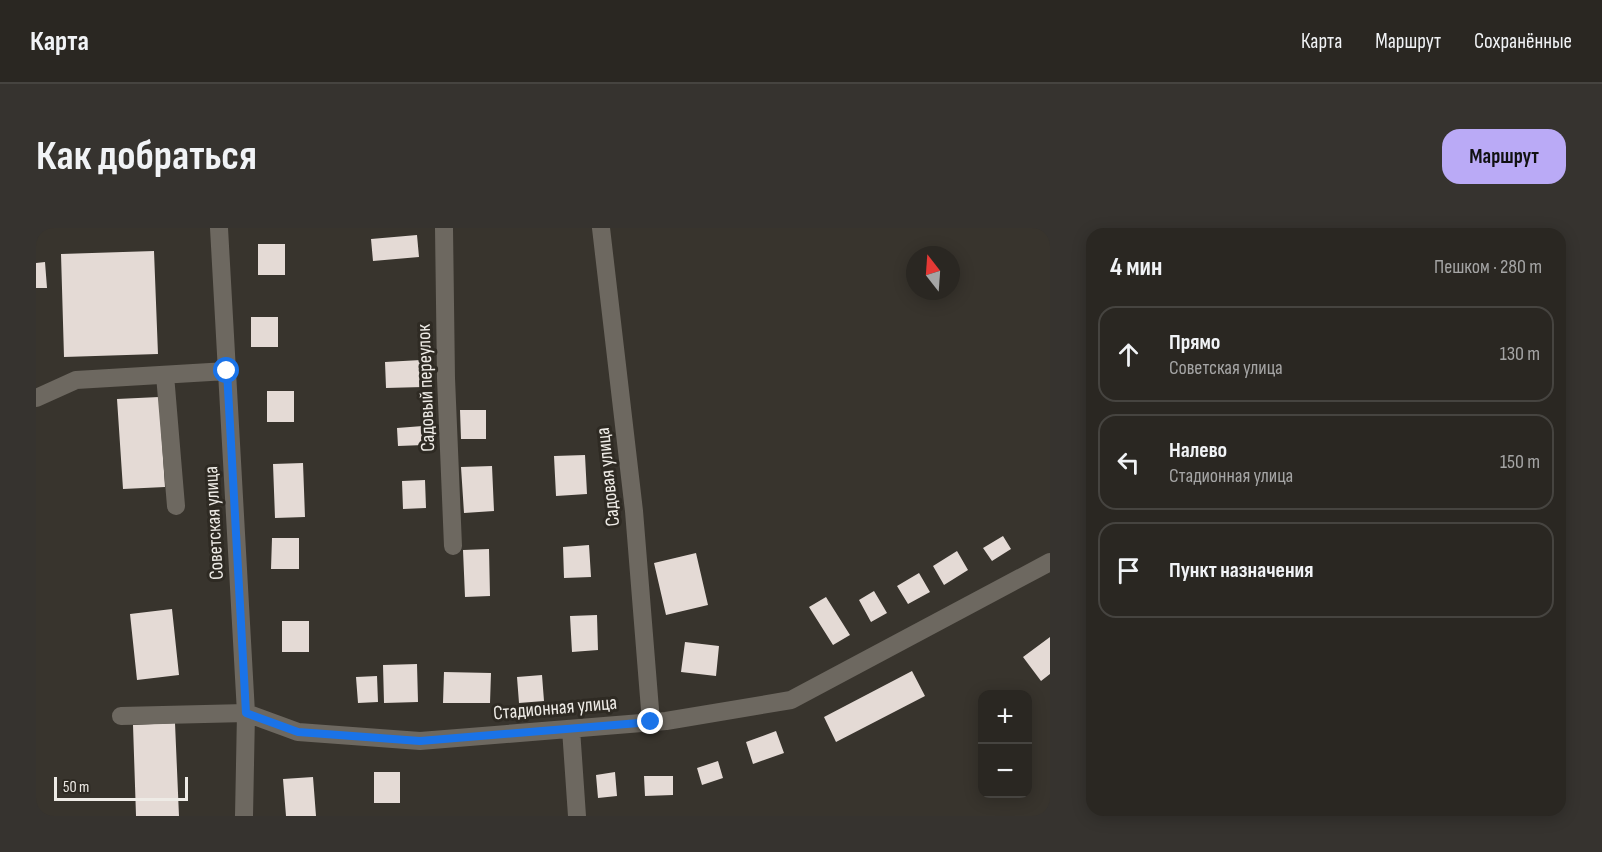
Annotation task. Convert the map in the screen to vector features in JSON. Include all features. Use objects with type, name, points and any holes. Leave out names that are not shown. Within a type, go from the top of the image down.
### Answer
[{"type":"street","name":"Советская улица","points":[[219,228],[246,713],[244,816]]},
{"type":"street","name":"Садовый переулок","points":[[444,228],[446,378],[453,546]]},
{"type":"street","name":"Садовая улица","points":[[601,228],[634,511],[651,722]]},
{"type":"street","points":[[36,399],[76,380],[227,371]]},
{"type":"street","points":[[165,375],[176,506]]},
{"type":"street","name":"Стадионная улица","points":[[246,713],[298,732],[420,741],[651,722],[791,700],[1050,562]]},
{"type":"street","points":[[120,716],[246,713]]},
{"type":"street","points":[[571,729],[577,816]]},
{"type":"building","points":[[417,235],[419,257],[373,261],[371,239]]},
{"type":"building","points":[[258,244],[285,244],[285,275],[258,275]]},
{"type":"building","points":[[154,251],[158,354],[64,357],[61,254]]},
{"type":"building","points":[[45,262],[47,288],[36,288],[36,263]]},
{"type":"building","points":[[251,317],[278,317],[278,347],[251,347]]},
{"type":"building","points":[[421,360],[423,387],[386,388],[385,362]]},
{"type":"building","points":[[267,391],[294,391],[294,422],[267,422]]},
{"type":"building","points":[[159,397],[165,487],[123,489],[117,399]]},
{"type":"building","points":[[460,410],[486,410],[486,439],[461,439]]},
{"type":"building","points":[[423,426],[424,445],[398,446],[397,428]]},
{"type":"building","points":[[585,455],[587,494],[556,496],[554,456]]},
{"type":"building","points":[[303,463],[305,517],[275,518],[273,464]]},
{"type":"building","points":[[492,466],[494,511],[464,513],[461,467]]},
{"type":"building","points":[[425,480],[426,508],[403,509],[402,481]]},
{"type":"building","points":[[1003,536],[1011,549],[992,561],[983,548]]},
{"type":"building","points":[[272,538],[299,538],[299,569],[271,569]]},
{"type":"building","points":[[589,545],[591,577],[564,578],[563,547]]},
{"type":"building","points":[[489,549],[490,596],[465,597],[463,550]]},
{"type":"building","points":[[957,551],[968,570],[944,585],[933,566]]},
{"type":"building","points":[[696,553],[708,605],[666,615],[654,563]]},
{"type":"building","points":[[919,573],[930,592],[908,604],[897,586]]},
{"type":"building","points":[[874,591],[887,613],[871,622],[859,600]]},
{"type":"building","points":[[826,597],[850,635],[833,645],[809,607]]},
{"type":"building","points":[[172,609],[179,675],[137,680],[130,614]]},
{"type":"building","points":[[597,615],[598,650],[572,652],[570,616]]},
{"type":"building","points":[[282,621],[309,621],[309,652],[282,652]]},
{"type":"building","points":[[1050,637],[1050,674],[1041,681],[1023,657]]},
{"type":"building","points":[[685,642],[719,646],[716,676],[681,672]]},
{"type":"building","points":[[417,664],[418,702],[384,703],[383,665]]},
{"type":"building","points":[[912,671],[925,696],[836,742],[824,717]]},
{"type":"building","points":[[444,672],[491,673],[490,703],[443,703]]},
{"type":"building","points":[[542,675],[544,701],[519,703],[517,677]]},
{"type":"building","points":[[377,676],[378,702],[358,703],[356,677]]},
{"type":"building","points":[[175,723],[179,816],[136,816],[133,725]]},
{"type":"building","points":[[776,731],[784,753],[753,764],[746,742]]},
{"type":"building","points":[[718,761],[723,778],[702,785],[697,768]]},
{"type":"building","points":[[374,772],[400,772],[400,803],[374,803]]},
{"type":"building","points":[[615,772],[617,796],[598,798],[596,775]]},
{"type":"building","points":[[644,776],[673,776],[673,795],[645,796]]},
{"type":"building","points":[[313,777],[316,816],[286,816],[283,779]]},
{"type":"route","points":[[227,371],[246,713],[298,732],[420,741],[651,722]]}]
